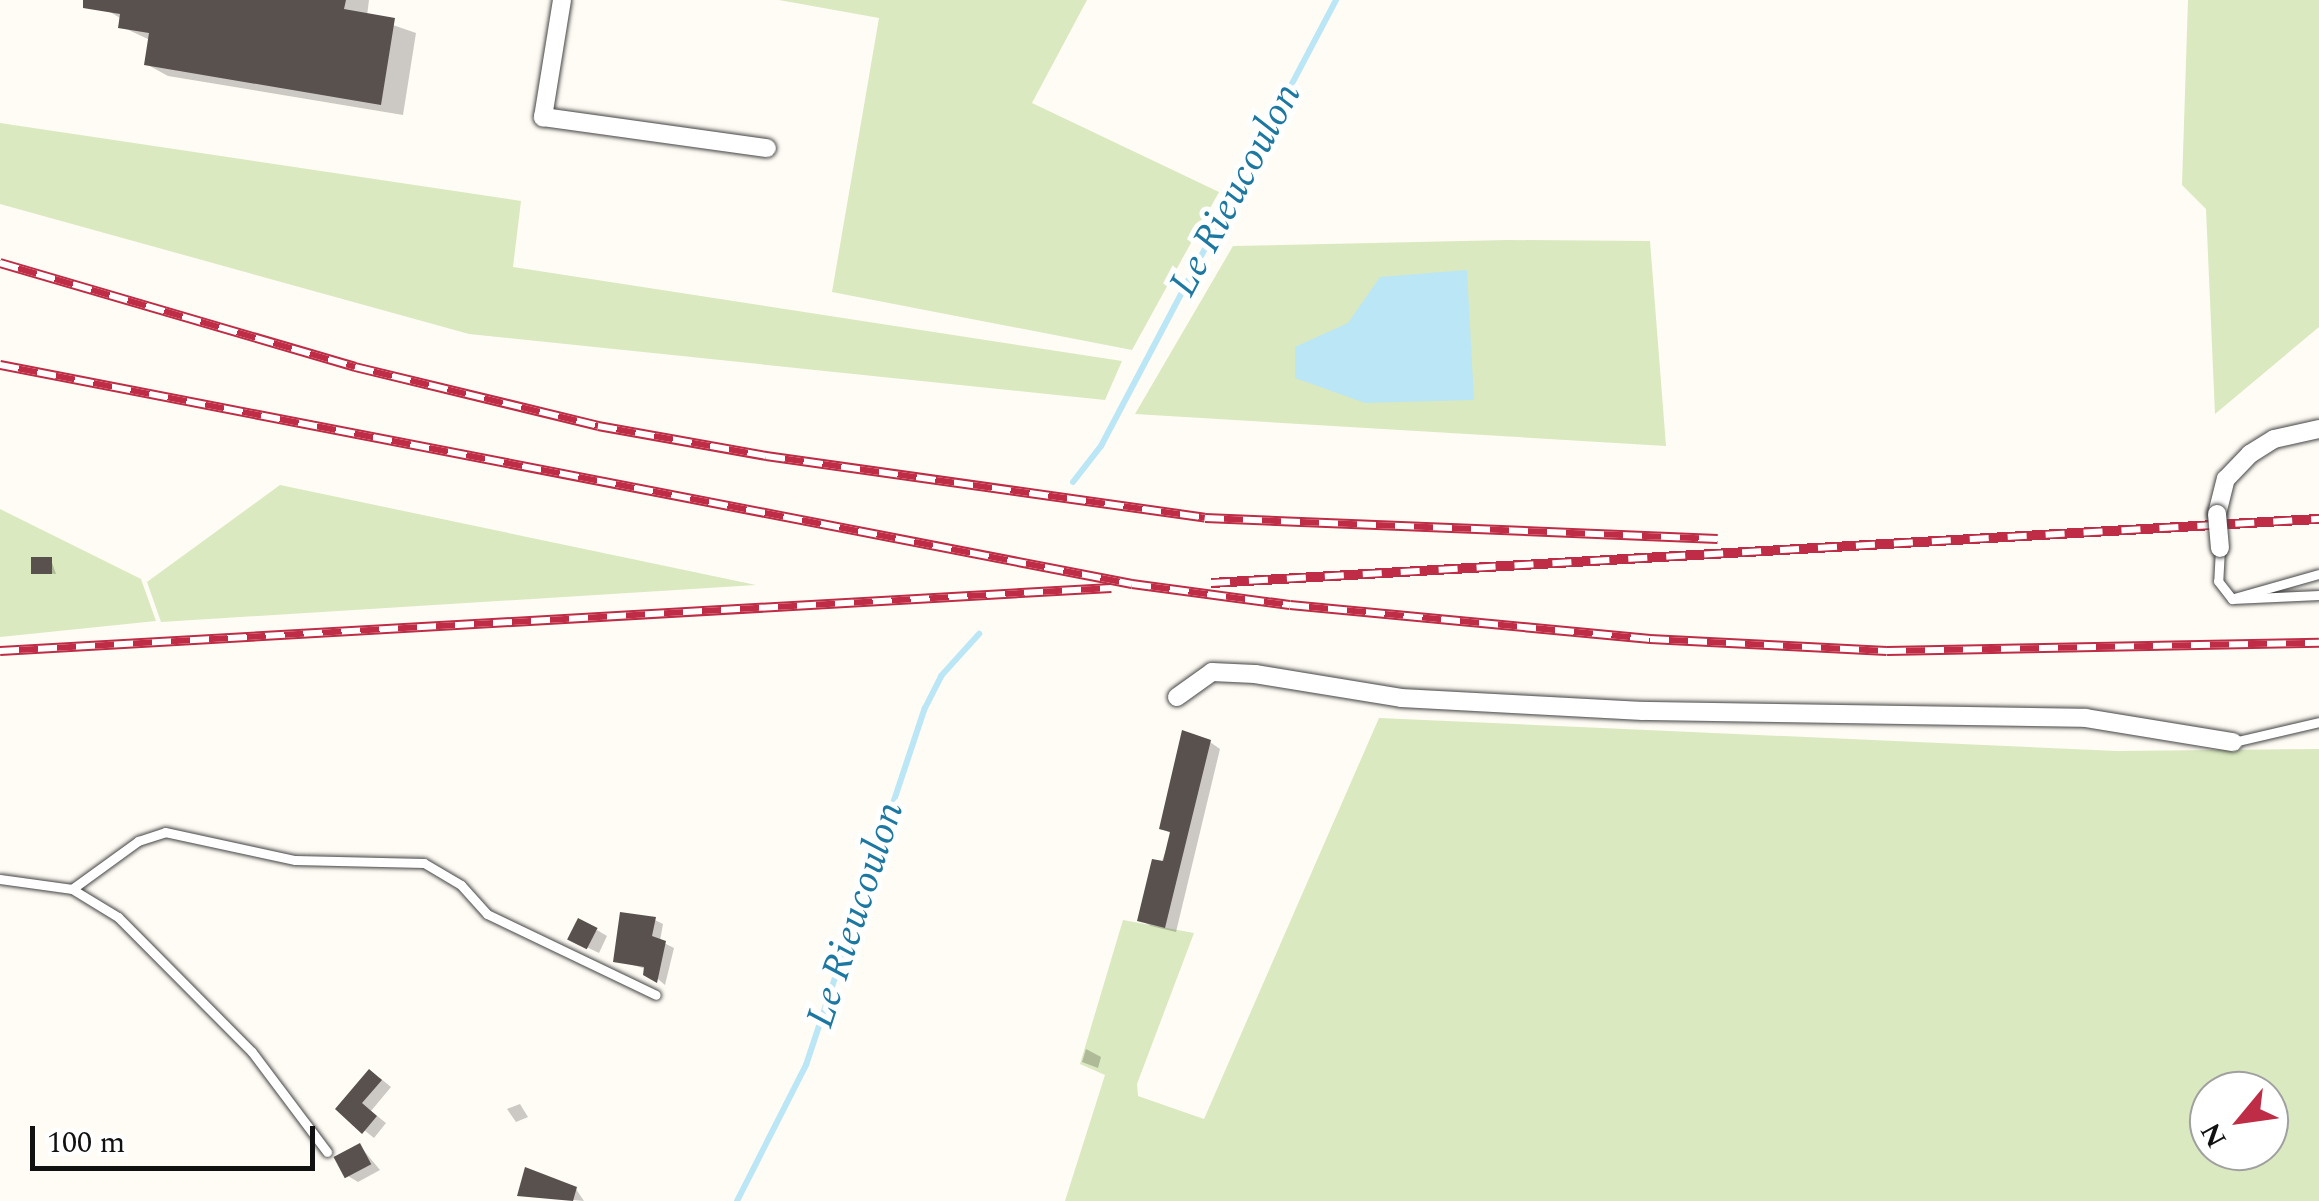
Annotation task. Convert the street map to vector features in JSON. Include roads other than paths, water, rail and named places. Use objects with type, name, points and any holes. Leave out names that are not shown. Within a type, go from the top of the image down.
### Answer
[{"type":"street","points":[[562,0],[543,118],[766,148]]},
{"type":"street","points":[[2220,548],[2218,514],[2226,479],[2250,454],[2274,439],[2319,429]]},
{"type":"street","points":[[1177,698],[1212,672],[1256,674],[1401,698],[1643,710],[2086,718],[2233,742]]},
{"type":"lane","points":[[2220,548],[2218,581],[2232,599]]},
{"type":"lane","points":[[2232,599],[2319,574]]},
{"type":"lane","points":[[2232,599],[2319,595]]},
{"type":"lane","points":[[2233,742],[2319,722]]},
{"type":"lane","points":[[72,888],[138,841],[165,832],[295,860],[424,863],[461,886],[488,914],[656,995]]},
{"type":"lane","points":[[0,879],[72,888],[118,917],[252,1052],[327,1152]]},
{"type":"water","points":[[1467,270],[1474,400],[1365,403],[1295,378],[1295,347],[1348,323],[1380,277]]},
{"type":"waterway","name":"Le Rieucoulon","points":[[1073,482],[1101,446],[1336,0]]},
{"type":"waterway","name":"Le Rieucoulon","points":[[737,1201],[806,1065],[925,708],[941,676],[979,634]]},
{"type":"railway","points":[[0,263],[355,367],[598,426],[766,456],[1205,518],[1718,539]]},
{"type":"railway","points":[[0,365],[1132,584],[1290,605],[1650,639],[1887,651],[2319,643]]},
{"type":"railway","points":[[1211,583],[2319,519]]},
{"type":"railway","points":[[0,651],[1111,588]]}]
